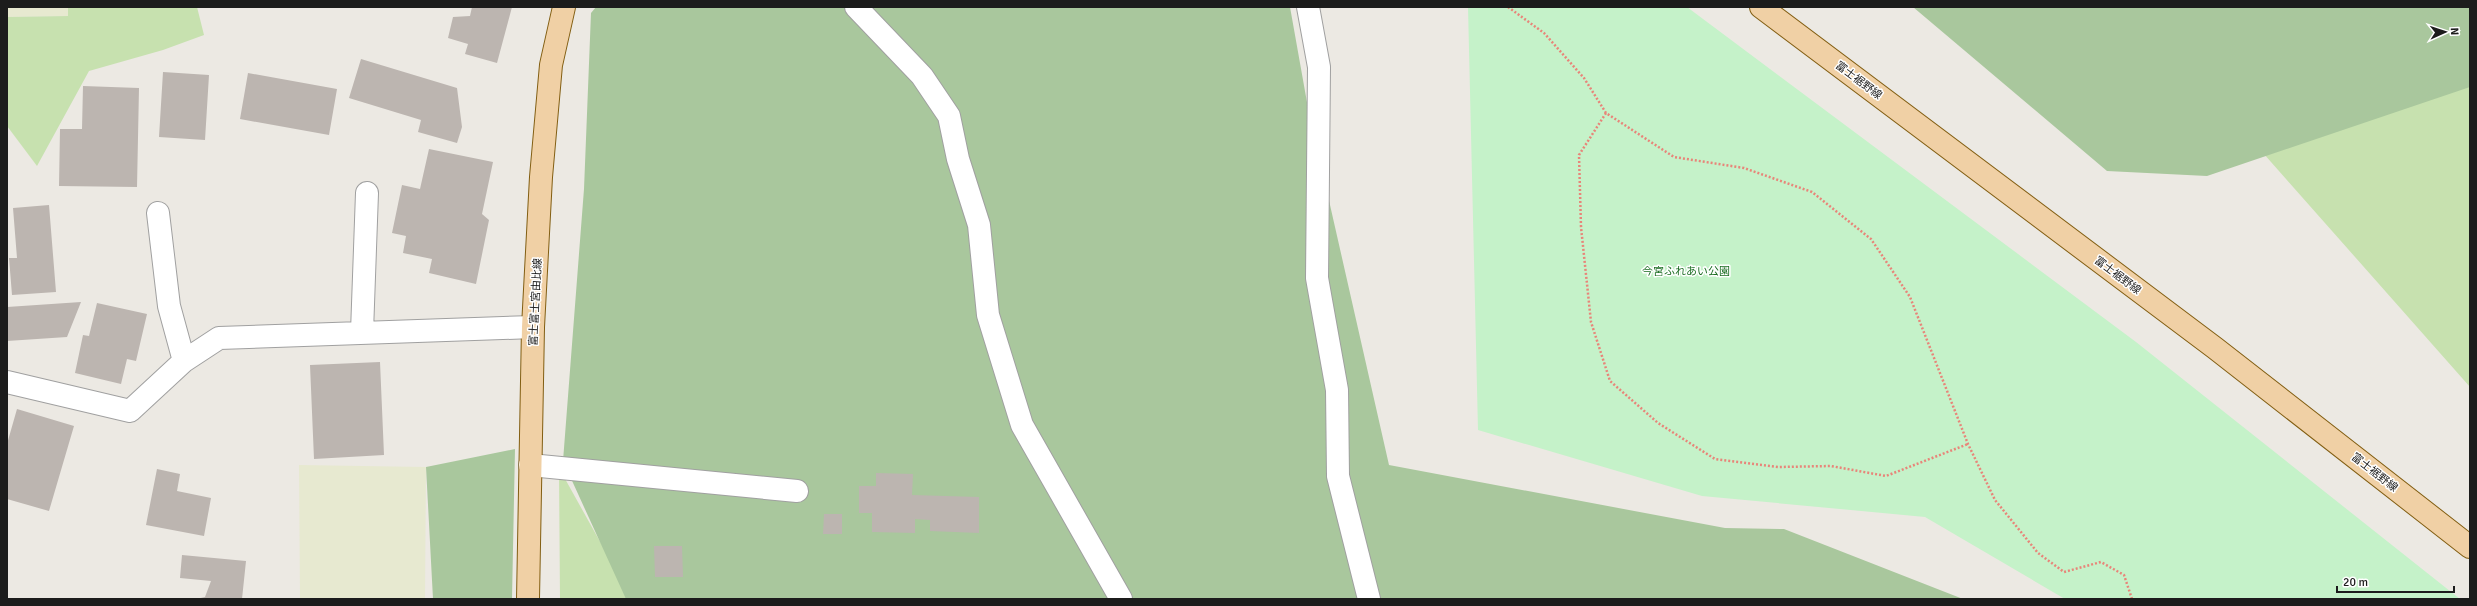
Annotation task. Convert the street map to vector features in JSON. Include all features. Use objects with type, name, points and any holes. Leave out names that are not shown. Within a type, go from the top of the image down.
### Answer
[{"type":"main road","name":"富士富士宮由比線","points":[[528,599],[533,327],[541,177],[551,65],[564,7]]},
{"type":"main road","name":"富士裾野線","points":[[1761,7],[2215,348],[2470,547]]},
{"type":"street","points":[[856,7],[922,76],[949,116],[958,159],[979,225],[988,314],[1022,425],[1122,599]]},
{"type":"street","points":[[1308,7],[1319,67],[1317,278],[1337,390],[1338,476],[1369,599]]},
{"type":"street","points":[[362,332],[367,193]]},
{"type":"street","points":[[158,214],[170,306],[184,361]]},
{"type":"street","points":[[7,382],[130,411],[184,361],[219,338],[533,327]]},
{"type":"street","points":[[530,465],[797,491]]},
{"type":"path","points":[[1508,7],[1544,33],[1584,78],[1606,112],[1674,158],[1744,168],[1812,192],[1871,239],[1910,297],[1968,444],[1995,500],[2038,553],[2064,572],[2101,562],[2124,575],[2132,599]]},
{"type":"path","points":[[1606,112],[1578,155],[1581,227],[1591,322],[1610,380],[1658,423],[1715,459],[1778,467],[1831,466],[1886,476],[1968,444]]},
{"type":"green space","points":[[7,7],[68,7],[68,16],[7,17]]},
{"type":"green space","points":[[68,7],[197,7],[204,35],[163,50],[89,71],[37,166],[7,126],[7,17],[68,16]]},
{"type":"green space","points":[[596,7],[1290,7],[1308,108],[1389,465],[1725,528],[1784,529],[1963,599],[626,599],[563,461],[584,189],[591,13]]},
{"type":"green space","name":"今宮ふれあい公園","points":[[1468,7],[1687,7],[2136,342],[2460,599],[2065,599],[1925,517],[1702,496],[1478,430]]},
{"type":"green space","points":[[1913,7],[2470,7],[2470,87],[2207,176],[2107,171]]},
{"type":"green space","points":[[2470,81],[2470,387],[2256,145]]},
{"type":"green space","points":[[515,449],[512,599],[433,599],[426,467]]},
{"type":"green space","points":[[299,465],[426,467],[425,599],[300,599]]},
{"type":"green space","points":[[559,468],[632,599],[560,599]]},
{"type":"building","points":[[472,7],[512,7],[497,63],[465,54],[468,44],[448,38],[453,17],[470,16]]},
{"type":"building","points":[[361,59],[457,88],[462,127],[457,143],[418,132],[421,120],[349,98]]},
{"type":"building","points":[[163,72],[209,75],[205,140],[159,137]]},
{"type":"building","points":[[248,73],[337,89],[329,135],[240,119]]},
{"type":"building","points":[[83,86],[139,88],[137,187],[59,186],[60,129],[82,129]]},
{"type":"building","points":[[429,149],[493,162],[482,214],[489,220],[476,284],[429,273],[432,259],[403,253],[406,236],[392,233],[402,185],[420,189]]},
{"type":"building","points":[[49,205],[56,292],[12,295],[9,258],[17,258],[13,208]]},
{"type":"building","points":[[81,302],[67,337],[7,341],[7,307]]},
{"type":"building","points":[[97,303],[147,314],[136,361],[127,359],[121,384],[75,373],[83,335],[89,336]]},
{"type":"building","points":[[380,362],[384,455],[314,459],[310,365]]},
{"type":"building","points":[[17,409],[74,426],[49,511],[7,499],[7,444]]},
{"type":"building","points":[[157,469],[180,474],[177,491],[211,498],[204,536],[146,525]]},
{"type":"building","points":[[876,473],[913,474],[912,495],[979,497],[979,533],[930,531],[930,520],[915,519],[915,533],[872,532],[872,513],[859,513],[859,486],[876,486]]},
{"type":"building","points":[[824,514],[842,514],[842,534],[823,534]]},
{"type":"building","points":[[654,546],[682,546],[683,577],[655,577]]},
{"type":"building","points":[[182,555],[246,561],[242,599],[196,599],[205,597],[211,581],[180,578]]}]
